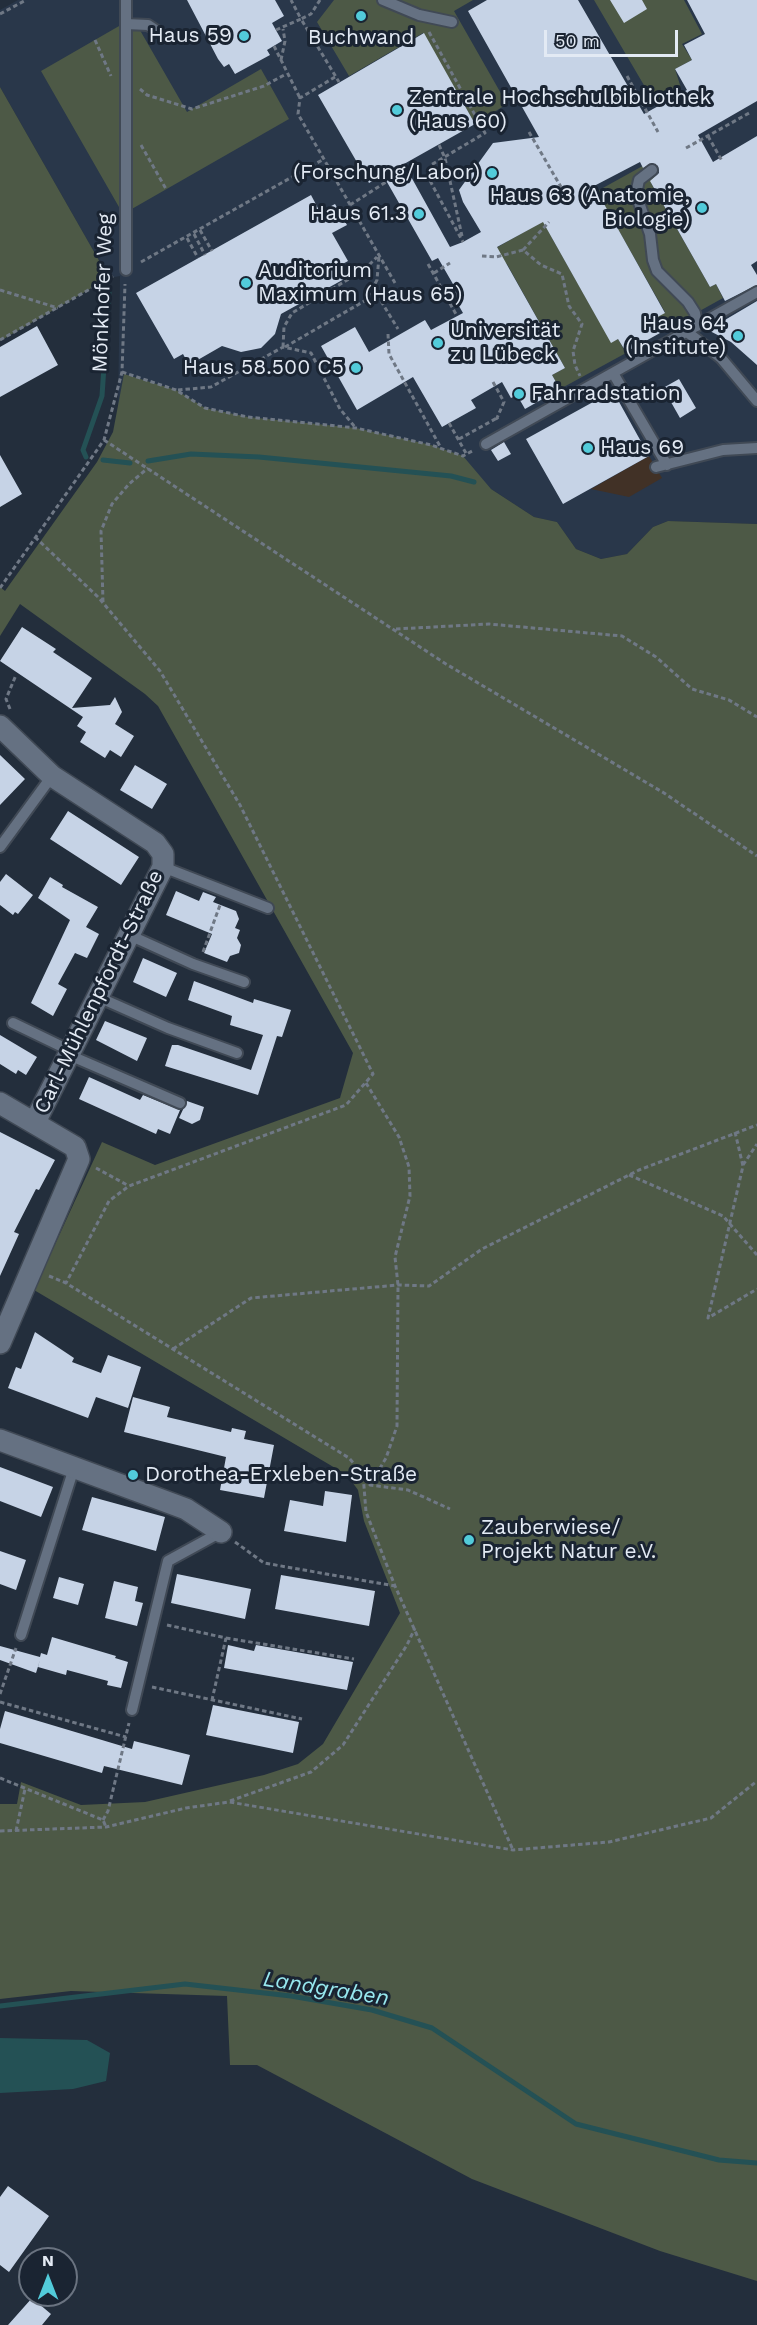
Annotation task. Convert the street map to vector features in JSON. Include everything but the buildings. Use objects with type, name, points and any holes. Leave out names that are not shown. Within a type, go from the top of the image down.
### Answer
[{"type":"street","name":"Carl-Mühlenpfordt-Straße","points":[[6,719],[52,776],[154,843],[163,854],[163,867],[35,1122]]},
{"type":"street","points":[[0,1103],[75,1147],[79,1159],[0,1343]]},
{"type":"street","points":[[0,1440],[186,1509],[221,1533]]},
{"type":"lane","name":"Mönkhofer Weg","points":[[126,0],[126,270]]},
{"type":"lane","points":[[383,0],[418,15],[452,22]]},
{"type":"lane","points":[[126,24],[148,25],[157,31]]},
{"type":"lane","points":[[652,170],[639,180],[636,194],[650,234],[653,260],[657,271],[688,302],[695,314],[692,329]]},
{"type":"lane","points":[[486,444],[757,292]]},
{"type":"lane","points":[[692,329],[721,358],[757,401]]},
{"type":"lane","points":[[613,373],[661,466],[723,450],[757,448]]},
{"type":"lane","points":[[0,847],[52,776]]},
{"type":"lane","points":[[163,867],[268,908]]},
{"type":"lane","points":[[129,934],[197,966],[244,982]]},
{"type":"lane","points":[[98,997],[168,1028],[237,1053]]},
{"type":"lane","points":[[13,1023],[70,1053],[180,1103]]},
{"type":"lane","points":[[21,1635],[74,1468]]},
{"type":"lane","points":[[132,1710],[168,1561],[221,1533]]},
{"type":"path","points":[[0,14],[26,0]]},
{"type":"path","points":[[291,0],[339,82]]},
{"type":"path","points":[[276,30],[283,29],[311,14],[320,0]]},
{"type":"path","points":[[418,15],[485,133],[445,158],[431,165],[428,177],[463,242],[445,158],[439,145]]},
{"type":"path","points":[[280,62],[285,41],[283,29]]},
{"type":"path","points":[[274,46],[300,98],[298,114],[394,283]]},
{"type":"path","points":[[126,78],[147,95],[192,109],[264,86],[286,74]]},
{"type":"path","points":[[627,76],[658,132]]},
{"type":"path","points":[[300,98],[335,77]]},
{"type":"path","points":[[686,148],[751,112]]},
{"type":"path","points":[[529,132],[561,187]]},
{"type":"path","points":[[708,136],[722,161]]},
{"type":"path","points":[[0,340],[187,238],[324,159]]},
{"type":"path","points":[[350,205],[387,182]]},
{"type":"path","points":[[482,256],[496,257],[523,250],[549,222]]},
{"type":"path","points":[[200,230],[212,251]]},
{"type":"path","points":[[194,234],[205,255]]},
{"type":"path","points":[[187,238],[198,258]]},
{"type":"path","points":[[523,250],[541,265],[562,274],[565,280],[569,306],[582,324],[573,351],[575,365],[587,388]]},
{"type":"path","points":[[176,390],[211,387],[366,300],[377,280],[379,255]]},
{"type":"path","points":[[283,348],[285,327],[292,313],[364,270],[379,255]]},
{"type":"path","points":[[433,273],[450,263]]},
{"type":"path","points":[[428,264],[457,316]]},
{"type":"path","name":"Mönkhofer Weg","points":[[0,588],[104,440],[122,372],[126,270]]},
{"type":"path","points":[[0,290],[58,308]]},
{"type":"path","points":[[381,301],[398,329]]},
{"type":"path","points":[[388,334],[389,354],[441,448]]},
{"type":"path","points":[[283,348],[310,353],[340,409],[356,428]]},
{"type":"path","points":[[122,372],[176,390],[205,408],[237,415],[356,428],[467,454],[486,444]]},
{"type":"path","points":[[459,440],[497,418],[504,402],[493,382]]},
{"type":"path","points":[[497,418],[506,433]]},
{"type":"path","points":[[449,423],[467,454]]},
{"type":"path","points":[[104,440],[446,664],[664,794],[757,856]]},
{"type":"path","points":[[103,603],[101,531],[112,504],[129,484],[148,468]]},
{"type":"path","points":[[35,537],[103,603],[160,671],[240,805],[353,1028],[373,1074],[346,1105],[129,1186],[109,1201],[66,1283]]},
{"type":"path","points":[[394,630],[489,624],[622,636],[656,657],[692,689],[729,700],[757,717]]},
{"type":"path","points":[[6,719],[6,699],[16,675]]},
{"type":"path","points":[[197,966],[225,892]]},
{"type":"path","points":[[366,1083],[399,1137],[409,1167],[410,1196],[395,1257],[398,1285],[397,1426],[387,1458],[369,1485],[408,1490],[450,1509]]},
{"type":"path","points":[[173,1349],[251,1298],[398,1285],[429,1286],[482,1250],[629,1175],[757,1125]]},
{"type":"path","points":[[735,1132],[743,1166]]},
{"type":"path","points":[[757,1144],[743,1166],[708,1318],[757,1289]]},
{"type":"path","points":[[79,1159],[129,1186]]},
{"type":"path","points":[[629,1175],[723,1216],[757,1255]]},
{"type":"path","points":[[32,1269],[66,1283],[349,1458],[363,1474],[366,1512],[395,1586],[513,1850]]},
{"type":"path","points":[[221,1533],[264,1563],[395,1586]]},
{"type":"path","points":[[153,1622],[226,1638],[354,1659]]},
{"type":"path","points":[[0,1832],[106,1827],[186,1808],[229,1802],[311,1772],[343,1744],[407,1645],[415,1628]]},
{"type":"path","points":[[0,1694],[21,1635]]},
{"type":"path","points":[[212,1701],[226,1638]]},
{"type":"path","points":[[138,1684],[302,1719]]},
{"type":"path","points":[[0,1702],[126,1737]]},
{"type":"path","points":[[103,1820],[108,1811],[132,1710]]},
{"type":"path","points":[[0,1778],[103,1820],[106,1827]]},
{"type":"path","points":[[229,1802],[513,1850],[609,1842],[711,1818],[757,1781]]},
{"type":"path","points":[[16,1831],[25,1789]]},
{"type":"shaded area","name":"Universität zu Lübeck","points":[[18,0],[757,0],[757,524],[668,521],[653,527],[627,554],[601,559],[576,549],[557,522],[534,517],[491,489],[118,408],[120,276],[109,278],[0,87],[0,10]]},
{"type":"shaded area","points":[[334,0],[473,0],[454,11],[507,104],[475,124],[423,33],[349,76],[317,22]]},
{"type":"shaded area","points":[[594,0],[684,0],[702,34],[682,44],[692,60],[675,69],[681,88],[655,104]]},
{"type":"shaded area","points":[[133,18],[187,112],[261,69],[289,119],[123,214],[41,71]]},
{"type":"shaded area","points":[[0,87],[109,278],[0,341]]},
{"type":"shaded area","points":[[648,163],[657,179],[651,183],[710,287],[716,284],[723,298],[660,333],[652,320],[665,312],[606,208],[583,199]]},
{"type":"shaded area","points":[[547,219],[552,238],[611,342],[618,339],[626,353],[560,389],[552,375],[565,368],[507,264],[482,256]]},
{"type":"shaded area","points":[[124,374],[176,390],[205,408],[248,417],[356,428],[431,445],[463,456],[491,489],[534,517],[557,522],[576,549],[601,559],[627,554],[653,527],[668,521],[757,524],[757,2281],[660,2251],[472,2179],[257,2065],[230,2065],[227,1996],[71,1991],[0,1999],[0,1804],[17,1804],[21,1782],[81,1805],[145,1802],[264,1775],[298,1764],[323,1744],[400,1613],[364,1521],[358,1490],[347,1475],[34,1290],[102,1142],[155,1165],[340,1098],[353,1053],[158,706],[145,694],[20,604],[0,636],[0,587],[5,591],[97,462],[113,432]]},
{"type":"shaded area","points":[[649,456],[662,478],[629,497],[591,489]]},
{"type":"shaded area","points":[[0,2038],[87,2040],[110,2053],[106,2081],[73,2089],[0,2093]]},
{"type":"waterway","points":[[86,457],[83,450],[102,396],[109,291]]},
{"type":"waterway","points":[[148,461],[191,454],[259,457],[451,476],[474,482]]},
{"type":"waterway","points":[[103,460],[130,463]]},
{"type":"waterway","name":"Landgraben","points":[[0,2006],[185,1984],[291,1996],[372,2010],[432,2028],[576,2124],[719,2160],[757,2163]]},
{"type":"place","name":"Buchwand","points":[[361,16]]},
{"type":"place","name":"Haus 59","points":[[244,36]]},
{"type":"place","name":"Zentrale Hochschulbibliothek (Haus 60)","points":[[397,110]]},
{"type":"place","name":"(Forschung/Labor)","points":[[492,173]]},
{"type":"place","name":"Haus 63 (Anatomie, Biologie)","points":[[702,208]]},
{"type":"place","name":"Haus 61.3","points":[[419,214]]},
{"type":"place","name":"Auditorium Maximum (Haus 65)","points":[[246,283]]},
{"type":"place","name":"Haus 64 (Institute)","points":[[738,336]]},
{"type":"place","name":"Universität zu Lübeck","points":[[438,343]]},
{"type":"place","name":"Haus 58.500 C5","points":[[356,368]]},
{"type":"place","name":"Fahrradstation","points":[[519,394]]},
{"type":"place","name":"Haus 69","points":[[588,448]]},
{"type":"place","name":"Dorothea-Erxleben-Straße","points":[[133,1475]]},
{"type":"place","name":"Zauberwiese/ Projekt Natur e.V.","points":[[469,1540]]}]
